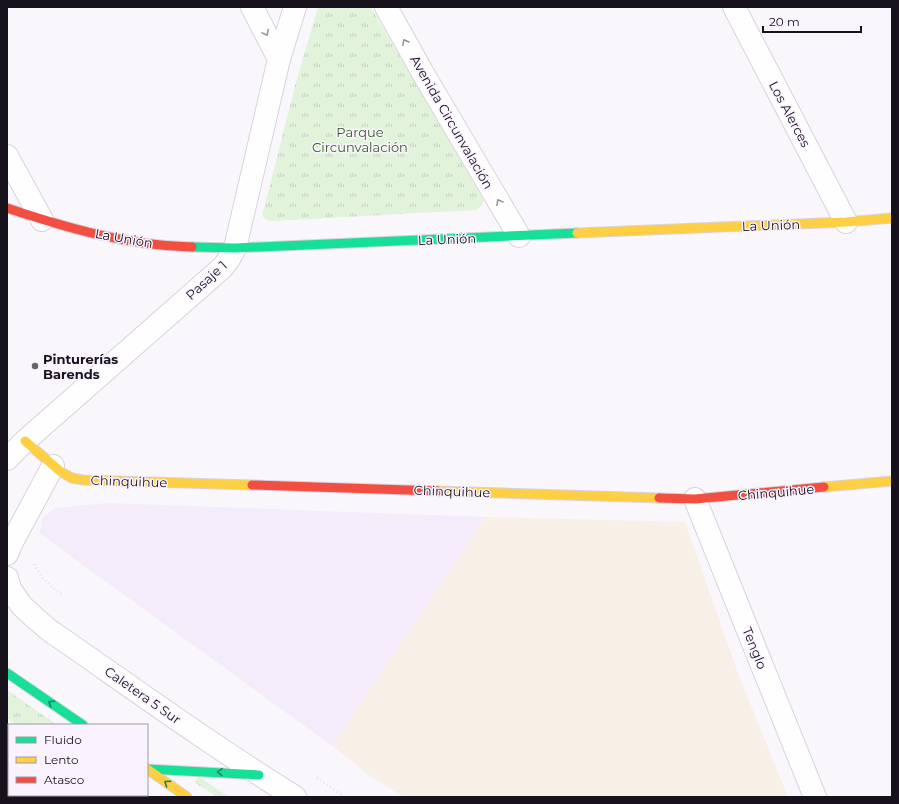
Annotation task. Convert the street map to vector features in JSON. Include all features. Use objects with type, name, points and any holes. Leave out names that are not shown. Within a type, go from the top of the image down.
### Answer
[{"type":"main road","name":"La Unión","points":[[7,208],[42,220],[128,240],[159,245],[235,248],[846,222],[892,218]]},
{"type":"main road","name":"Chinquihue","points":[[25,441],[61,472],[72,478],[83,480],[695,499],[892,481]]},
{"type":"main road","points":[[7,673],[82,724]]},
{"type":"main road","points":[[148,769],[259,774]]},
{"type":"main road","points":[[148,770],[187,797]]},
{"type":"street","points":[[252,7],[280,59]]},
{"type":"street","name":"Pasaje 1","points":[[7,459],[25,441],[223,267],[229,258],[235,248],[280,59],[296,7]]},
{"type":"street","name":"Avenida Circunvalación","points":[[386,7],[424,75],[519,236]]},
{"type":"street","name":"Los Alerces","points":[[734,7],[846,222]]},
{"type":"street","points":[[7,156],[42,220]]},
{"type":"street","points":[[7,554],[53,466]]},
{"type":"street","name":"Tenglo","points":[[695,499],[815,797]]},
{"type":"street","name":"Caletera 5 Sur","points":[[7,578],[10,589],[22,606],[48,630],[295,797]]},
{"type":"shaded area","points":[[107,503],[485,517],[332,746],[40,533],[42,518],[55,508]]},
{"type":"shaded area","points":[[485,517],[685,522],[737,671],[788,797],[404,797],[373,778],[332,746]]},
{"type":"green space","name":"Parque Circunvalación","points":[[318,7],[371,7],[484,201],[476,210],[272,221],[267,220],[262,216],[295,86]]},
{"type":"green space","points":[[7,690],[56,724],[16,724],[7,718]]},
{"type":"green space","points":[[7,757],[8,796],[63,797],[7,797]]},
{"type":"green space","points":[[199,777],[229,797],[217,797],[194,782]]},
{"type":"traffic: fast","points":[[192,247],[235,248],[577,233]]},
{"type":"traffic: fast","points":[[7,673],[82,724]]},
{"type":"traffic: fast","points":[[148,769],[259,775]]},
{"type":"traffic: slow","points":[[577,233],[846,222],[892,218]]},
{"type":"traffic: slow","points":[[25,441],[61,472],[72,478],[83,480],[252,485]]},
{"type":"traffic: slow","points":[[824,487],[892,481]]},
{"type":"traffic: slow","points":[[438,491],[659,498]]},
{"type":"traffic: slow","points":[[148,770],[187,797]]},
{"type":"traffic: jam","points":[[7,208],[98,235],[168,246],[192,247]]},
{"type":"traffic: jam","points":[[252,485],[438,491]]},
{"type":"traffic: jam","points":[[659,498],[695,499],[824,487]]},
{"type":"place","name":"Pinturerías Barends","points":[[35,366]]}]
